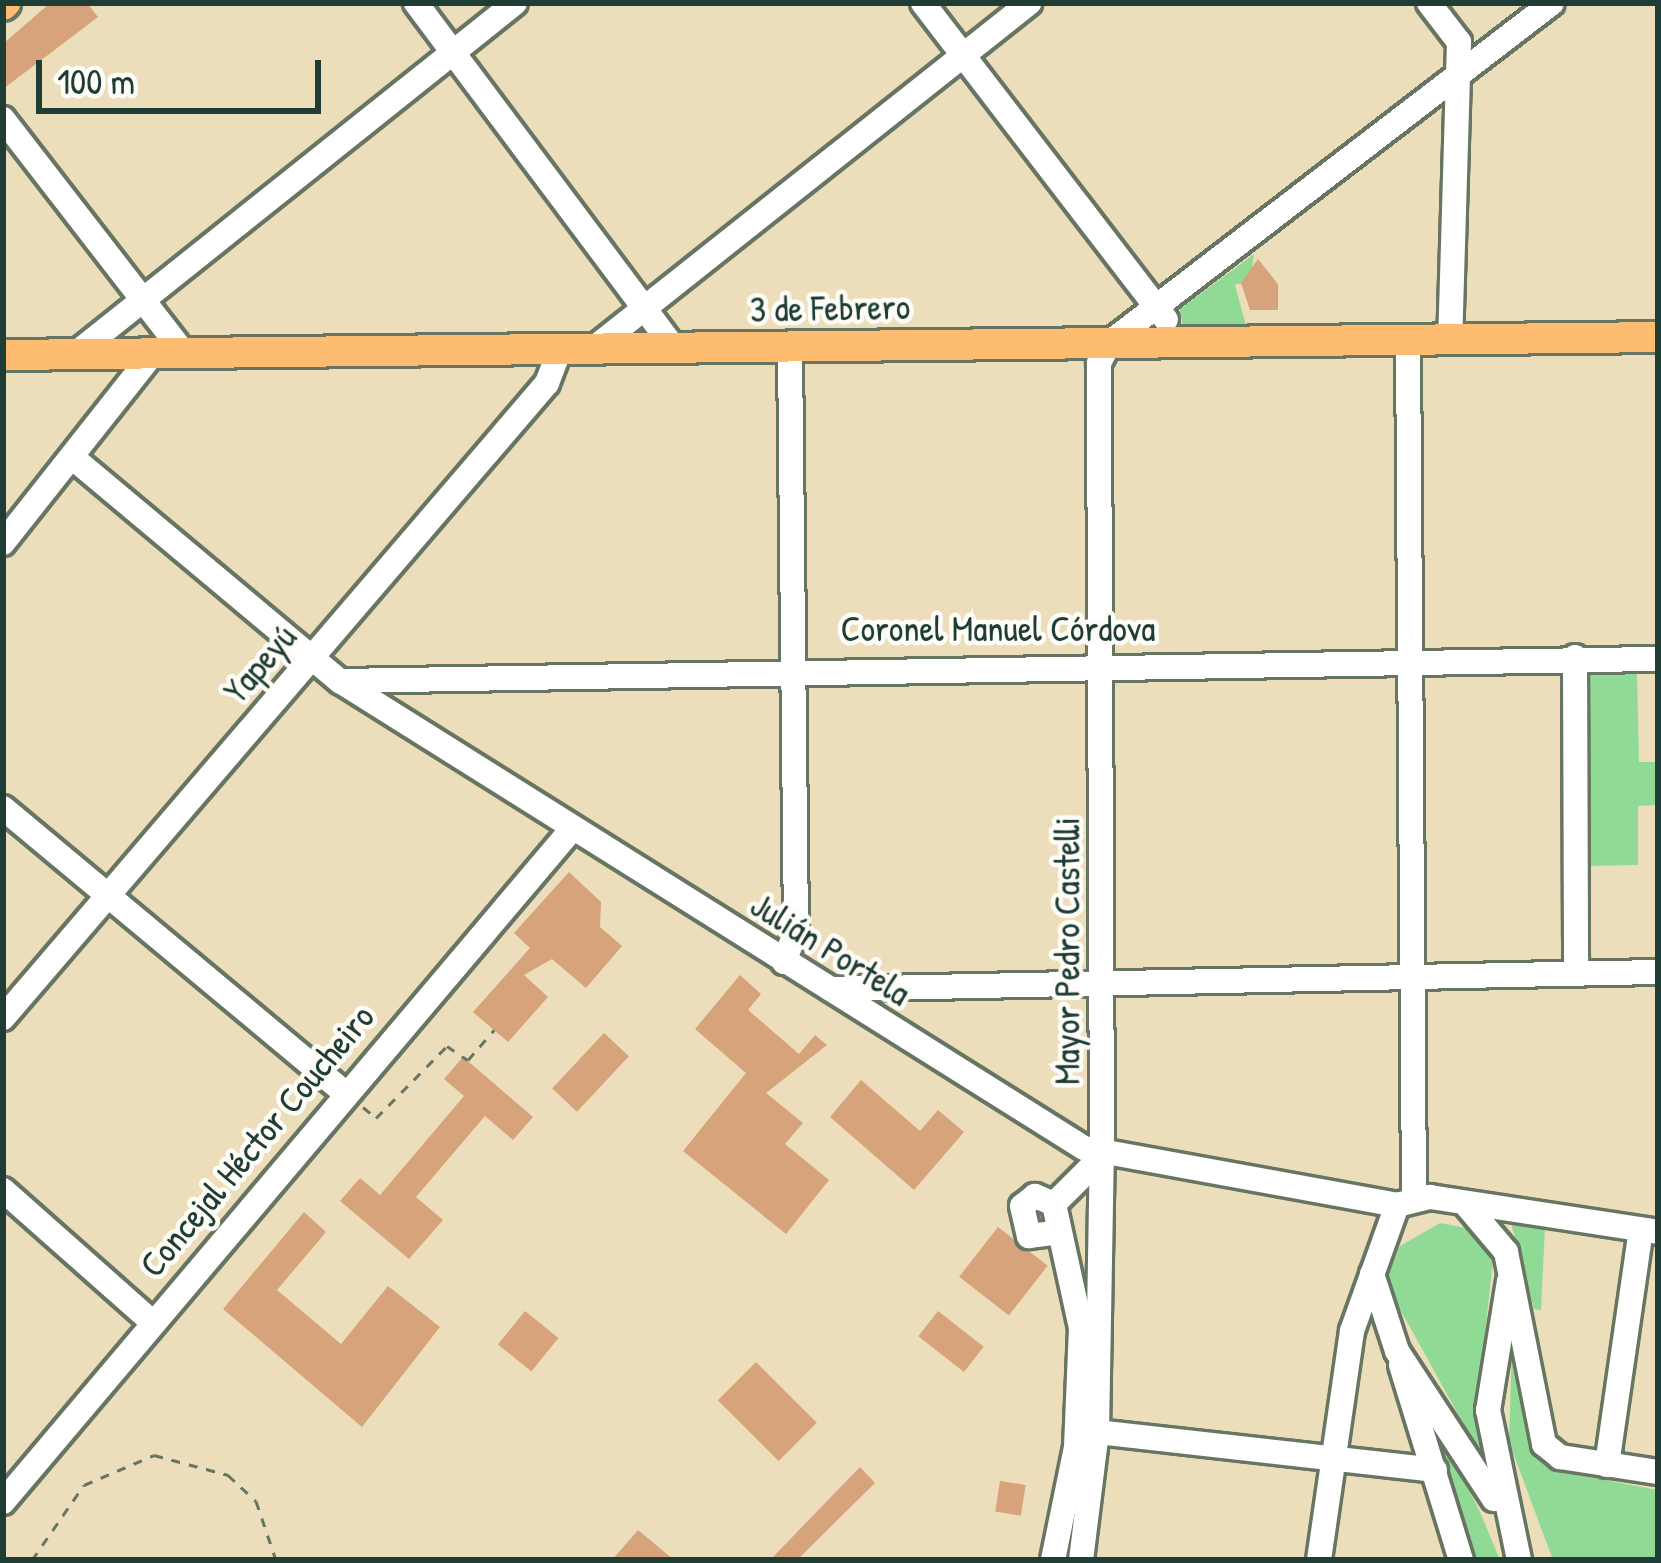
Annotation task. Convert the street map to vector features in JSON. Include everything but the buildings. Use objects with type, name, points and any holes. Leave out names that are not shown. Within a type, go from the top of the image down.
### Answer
[{"type":"main road","name":"3 de Febrero","points":[[3,355],[1658,337]]},
{"type":"street","points":[[416,3],[644,300],[674,348]]},
{"type":"street","points":[[74,355],[139,295],[515,3]]},
{"type":"street","points":[[922,3],[1160,308],[1177,342]]},
{"type":"street","points":[[593,349],[644,300],[1029,3]]},
{"type":"street","points":[[1429,3],[1459,42],[1450,339]]},
{"type":"street","points":[[1109,343],[1552,3]]},
{"type":"street","points":[[3,119],[184,353]]},
{"type":"street","points":[[1319,1560],[1333,1459],[1372,1272],[1405,1201],[1408,340]]},
{"type":"street","name":"Mayor Pedro Castelli","points":[[1081,1560],[1097,1432],[1103,979],[1099,362],[1109,343]]},
{"type":"street","points":[[784,962],[796,932],[790,347]]},
{"type":"street","name":"Yapeyú","points":[[3,1018],[548,383],[560,349]]},
{"type":"street","points":[[3,543],[152,354]]},
{"type":"street","name":"Julián Portela","points":[[73,458],[340,681],[572,830],[1102,1156],[1650,1231]]},
{"type":"street","points":[[1575,657],[1576,971]]},
{"type":"street","name":"Coronel Manuel Córdova","points":[[340,681],[793,665],[1658,659]]},
{"type":"street","points":[[3,808],[343,1091]]},
{"type":"street","name":"Concejal Héctor Coucheiro","points":[[3,1502],[343,1091],[572,830]]},
{"type":"street","points":[[831,989],[1103,979],[1658,972]]},
{"type":"street","points":[[1054,1560],[1076,1447],[1081,1328],[1054,1233],[1054,1204],[1102,1156]]},
{"type":"street","points":[[3,1190],[150,1320]]},
{"type":"street","points":[[1054,1204],[1028,1200],[1018,1221],[1029,1236],[1054,1233]]},
{"type":"street","points":[[1468,1207],[1511,1272],[1544,1444],[1607,1465],[1658,1472]]},
{"type":"street","points":[[1607,1465],[1650,1231]]},
{"type":"street","points":[[1372,1272],[1461,1560]]},
{"type":"street","points":[[1511,1272],[1488,1377],[1505,1519],[1519,1560]]},
{"type":"street","points":[[1396,1351],[1505,1519]]},
{"type":"street","points":[[1097,1432],[1436,1470]]},
{"type":"path","points":[[343,1091],[376,1118],[447,1046],[468,1060],[494,1030]]},
{"type":"path","points":[[32,1560],[84,1485],[154,1455],[228,1474],[256,1501],[276,1560]]},
{"type":"green space","points":[[1254,254],[1250,281],[1235,285],[1247,329],[1183,329],[1180,309]]},
{"type":"green space","points":[[1637,673],[1639,762],[1658,762],[1658,805],[1638,806],[1638,865],[1587,866],[1585,674]]},
{"type":"green space","points":[[1440,1223],[1471,1229],[1494,1251],[1477,1408],[1491,1474],[1385,1282],[1400,1246]]},
{"type":"green space","points":[[1511,1223],[1545,1227],[1541,1310],[1534,1309]]},
{"type":"green space","points":[[1512,1346],[1535,1451],[1558,1471],[1658,1490],[1658,1560],[1553,1560],[1509,1442]]},
{"type":"green space","points":[[1424,1400],[1480,1512],[1500,1560],[1470,1560]]}]
